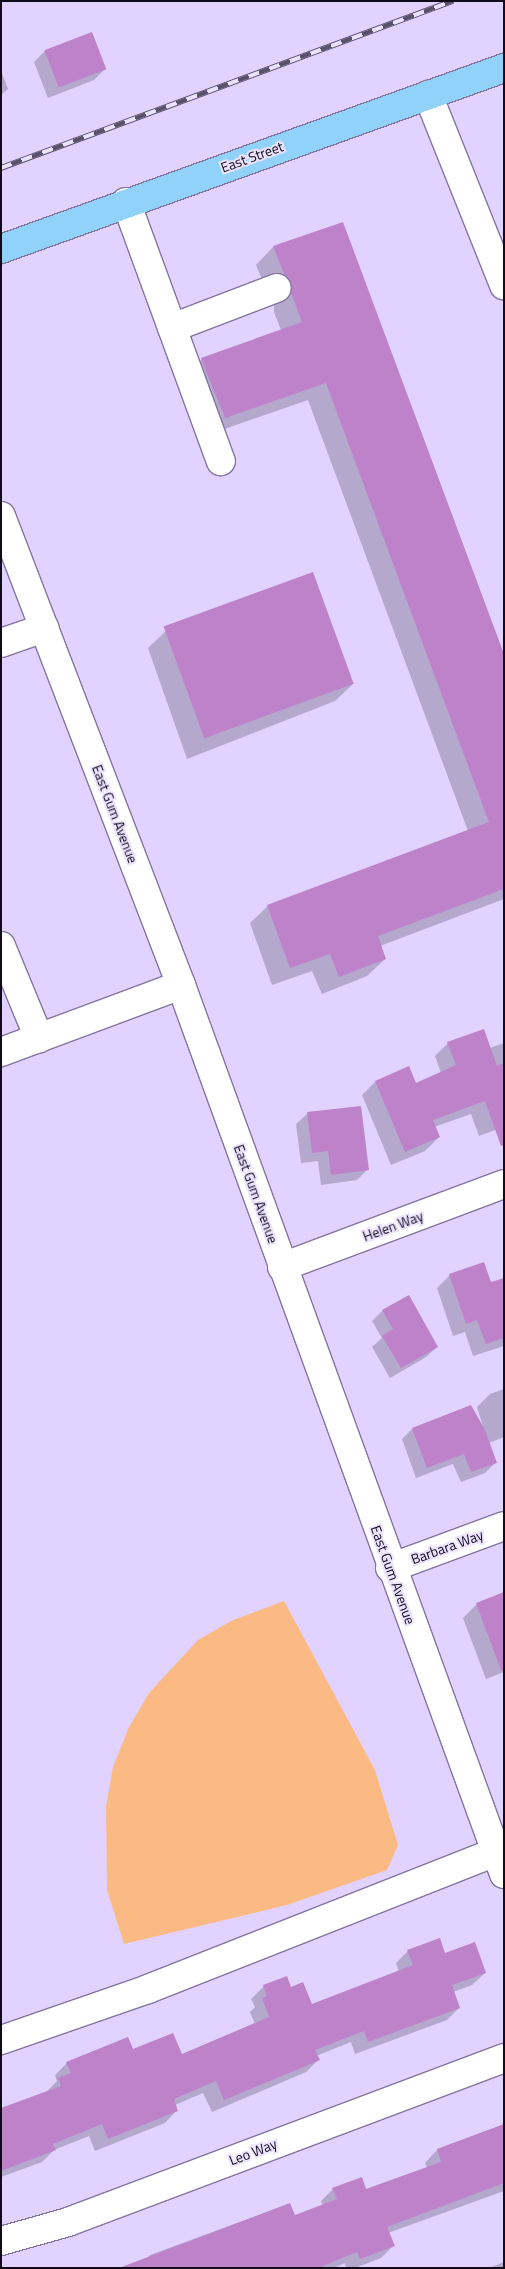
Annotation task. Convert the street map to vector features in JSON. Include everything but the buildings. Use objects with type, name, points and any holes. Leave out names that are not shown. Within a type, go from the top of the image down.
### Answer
[{"type":"main road","name":"East Street","points":[[1,249],[126,202],[504,68]]},
{"type":"street","points":[[428,94],[504,285]]},
{"type":"street","points":[[126,202],[221,462]]},
{"type":"street","points":[[172,328],[277,288]]},
{"type":"street","name":"East Gum Avenue","points":[[1,516],[12,576],[44,628],[181,985],[390,1568],[501,1868]]},
{"type":"street","points":[[1,643],[44,628]]},
{"type":"street","points":[[1,946],[39,1038]]},
{"type":"street","points":[[1,1052],[181,985]]},
{"type":"street","name":"Helen Way","points":[[282,1267],[504,1184]]},
{"type":"street","name":"Barbara Way","points":[[390,1568],[504,1526]]},
{"type":"street","points":[[1,2040],[501,1868]]},
{"type":"street","name":"Leo Way","points":[[1,2240],[68,2222],[504,2058]]},
{"type":"shaded area","points":[[284,1601],[375,1770],[398,1845],[387,1870],[287,1905],[124,1944],[107,1890],[106,1807],[113,1767],[129,1727],[149,1693],[198,1640],[231,1621]]},
{"type":"railway","points":[[1,168],[453,1]]}]
